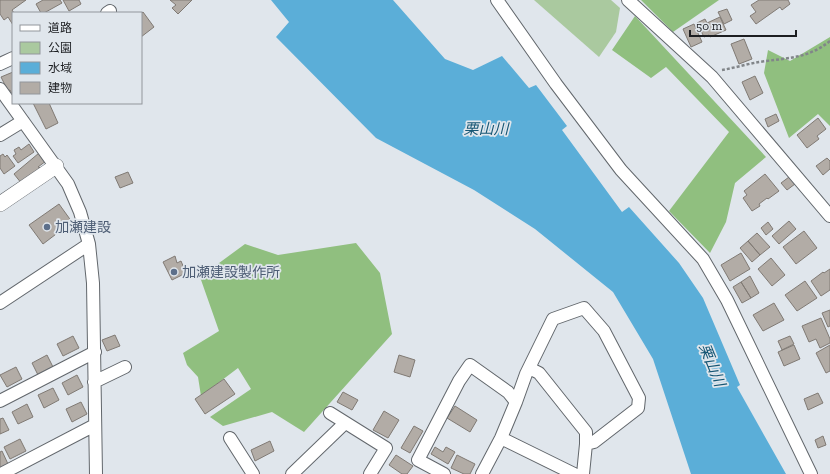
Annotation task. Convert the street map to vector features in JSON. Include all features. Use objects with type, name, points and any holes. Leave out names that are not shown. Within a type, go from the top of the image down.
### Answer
[{"type":"street","points":[[497,0],[556,84],[621,170],[703,260],[727,300],[811,474]]},
{"type":"street","points":[[628,0],[712,77],[830,216]]},
{"type":"street","points":[[0,64],[12,58]]},
{"type":"street","points":[[0,89],[68,184],[80,212],[89,244],[94,283],[96,474]]},
{"type":"street","points":[[0,135],[23,121]]},
{"type":"street","points":[[0,204],[56,166]]},
{"type":"street","points":[[0,303],[89,244]]},
{"type":"street","points":[[482,474],[501,438],[529,368],[553,319],[584,308],[604,331],[639,398],[638,408],[594,442],[586,444]]},
{"type":"street","points":[[0,401],[95,352]]},
{"type":"street","points":[[444,474],[418,460],[459,381],[470,365],[508,392],[516,402]]},
{"type":"street","points":[[94,382],[125,367]]},
{"type":"street","points":[[529,368],[538,374],[586,432],[583,474]]},
{"type":"street","points":[[330,413],[386,448],[370,474]]},
{"type":"street","points":[[292,474],[345,423]]},
{"type":"street","points":[[1,474],[95,425]]},
{"type":"street","points":[[230,438],[253,474]]},
{"type":"street","points":[[501,438],[574,474]]},
{"type":"path","points":[[712,77],[719,71],[759,62],[774,61],[806,55],[830,41]]},
{"type":"green space","points":[[534,0],[611,0],[620,8],[616,32],[599,57]]},
{"type":"green space","points":[[641,0],[719,0],[673,32]]},
{"type":"green space","points":[[635,16],[766,157],[735,183],[726,222],[710,253],[669,211],[729,132],[666,67],[651,78],[612,50]]},
{"type":"green space","points":[[830,37],[830,126],[818,114],[789,138],[764,73],[768,50],[790,61]]},
{"type":"green space","points":[[356,243],[380,273],[392,334],[304,432],[272,412],[223,426],[210,417],[251,389],[238,368],[201,396],[198,377],[187,365],[183,353],[219,331],[200,277],[245,244],[278,255]]},
{"type":"water","name":"栗山川","points":[[271,0],[393,0],[445,59],[473,70],[502,56],[529,88],[536,85],[567,126],[562,130],[622,212],[629,207],[679,263],[703,298],[740,385],[737,387],[786,474],[691,474],[653,359],[613,292],[535,229],[474,190],[376,138],[276,37],[289,22]]},
{"type":"building","points":[[0,0],[26,0],[12,10],[13,12],[12,12],[12,23],[8,17],[4,20],[0,14]]},
{"type":"building","points":[[43,0],[60,0],[62,3],[46,12],[40,12],[36,4]]},
{"type":"building","points":[[63,0],[79,0],[81,4],[69,11]]},
{"type":"building","points":[[170,0],[192,0],[178,14],[172,8],[176,5]]},
{"type":"building","points":[[759,0],[788,0],[790,4],[782,10],[780,7],[756,24],[750,16],[756,12],[751,5]]},
{"type":"building","points":[[727,9],[732,20],[724,24],[718,12]]},
{"type":"building","points":[[143,12],[154,27],[142,36]]},
{"type":"building","points":[[720,17],[726,30],[710,37],[709,35],[704,37],[697,23],[705,19],[707,23]]},
{"type":"building","points":[[694,24],[702,42],[691,47],[683,29]]},
{"type":"building","points":[[744,39],[752,59],[739,64],[731,44]]},
{"type":"building","points":[[12,72],[12,94],[10,90],[8,91],[1,77]]},
{"type":"building","points":[[755,76],[763,93],[750,100],[742,82]]},
{"type":"building","points":[[34,104],[49,104],[58,123],[46,129]]},
{"type":"building","points":[[776,114],[779,121],[768,127],[765,119]]},
{"type":"building","points":[[818,118],[826,129],[817,136],[819,139],[807,148],[797,135]]},
{"type":"building","points":[[29,144],[34,152],[18,163],[13,156],[16,154],[14,150],[19,147],[21,150]]},
{"type":"building","points":[[39,153],[46,161],[38,167],[41,168],[22,184],[14,174]]},
{"type":"building","points":[[3,154],[5,157],[7,155],[15,166],[4,174],[0,168],[0,156]]},
{"type":"building","points":[[827,158],[830,161],[830,169],[823,175],[816,166]]},
{"type":"building","points":[[128,172],[133,183],[120,188],[115,177]]},
{"type":"building","points":[[765,174],[779,191],[768,199],[767,198],[759,204],[760,206],[752,211],[743,198],[747,195],[744,191]]},
{"type":"building","points":[[789,177],[795,184],[787,190],[781,183]]},
{"type":"building","points":[[59,204],[72,222],[43,244],[29,225]]},
{"type":"building","points":[[789,221],[796,229],[779,244],[772,236]]},
{"type":"building","points":[[768,222],[773,229],[766,235],[761,228]]},
{"type":"building","points":[[804,231],[817,248],[796,264],[783,247]]},
{"type":"building","points":[[757,233],[770,247],[760,255],[748,241]]},
{"type":"building","points":[[748,241],[760,255],[752,262],[740,248]]},
{"type":"building","points":[[741,253],[750,269],[730,281],[721,265]]},
{"type":"building","points":[[175,256],[177,263],[181,261],[186,273],[172,280],[163,262]]},
{"type":"building","points":[[771,258],[785,275],[772,286],[758,269]]},
{"type":"building","points":[[830,269],[830,290],[821,296],[811,281],[823,272],[824,273]]},
{"type":"building","points":[[750,276],[759,293],[751,298],[741,282]]},
{"type":"building","points":[[805,281],[817,298],[797,311],[785,295]]},
{"type":"building","points":[[741,282],[751,298],[742,303],[733,287]]},
{"type":"building","points":[[774,303],[784,320],[763,331],[753,315]]},
{"type":"building","points":[[830,310],[830,326],[828,327],[822,313]]},
{"type":"building","points":[[821,318],[830,339],[830,343],[820,348],[816,339],[809,342],[802,326]]},
{"type":"building","points":[[115,335],[120,346],[107,351],[102,340]]},
{"type":"building","points":[[73,336],[79,348],[63,356],[57,344]]},
{"type":"building","points":[[790,336],[794,344],[782,350],[778,341]]},
{"type":"building","points":[[794,345],[800,359],[784,366],[778,352]]},
{"type":"building","points":[[830,345],[830,371],[826,373],[816,353]]},
{"type":"building","points":[[47,355],[53,367],[38,375],[32,363]]},
{"type":"building","points":[[399,355],[415,360],[410,377],[394,372]]},
{"type":"building","points":[[16,367],[22,379],[7,387],[0,375]]},
{"type":"building","points":[[77,375],[83,387],[68,395],[62,383]]},
{"type":"building","points":[[224,379],[235,394],[205,414],[195,399]]},
{"type":"building","points":[[53,388],[59,400],[44,408],[38,395]]},
{"type":"building","points":[[343,392],[358,400],[352,410],[337,402]]},
{"type":"building","points":[[818,393],[823,403],[808,410],[804,399]]},
{"type":"building","points":[[81,402],[87,414],[72,422],[66,409]]},
{"type":"building","points":[[27,404],[33,417],[18,424],[12,412]]},
{"type":"building","points":[[455,406],[477,420],[470,432],[447,418]]},
{"type":"building","points":[[384,411],[399,420],[388,438],[373,430]]},
{"type":"building","points":[[3,418],[9,430],[0,434],[0,419]]},
{"type":"building","points":[[414,426],[423,431],[410,453],[401,448]]},
{"type":"building","points":[[823,436],[826,445],[818,448],[815,440]]},
{"type":"building","points":[[20,439],[26,451],[10,459],[4,447]]},
{"type":"building","points":[[270,441],[274,451],[255,461],[251,450]]},
{"type":"building","points":[[435,447],[443,452],[446,447],[455,452],[448,464],[431,454]]},
{"type":"building","points":[[2,451],[8,464],[0,468],[0,452]]},
{"type":"building","points":[[396,455],[413,466],[407,474],[402,474],[389,465]]},
{"type":"building","points":[[457,455],[475,464],[470,474],[464,474],[451,468]]},
{"type":"place","name":"加瀬建設","points":[[47,227]]},
{"type":"place","name":"加瀬建設製作所","points":[[174,272]]}]
